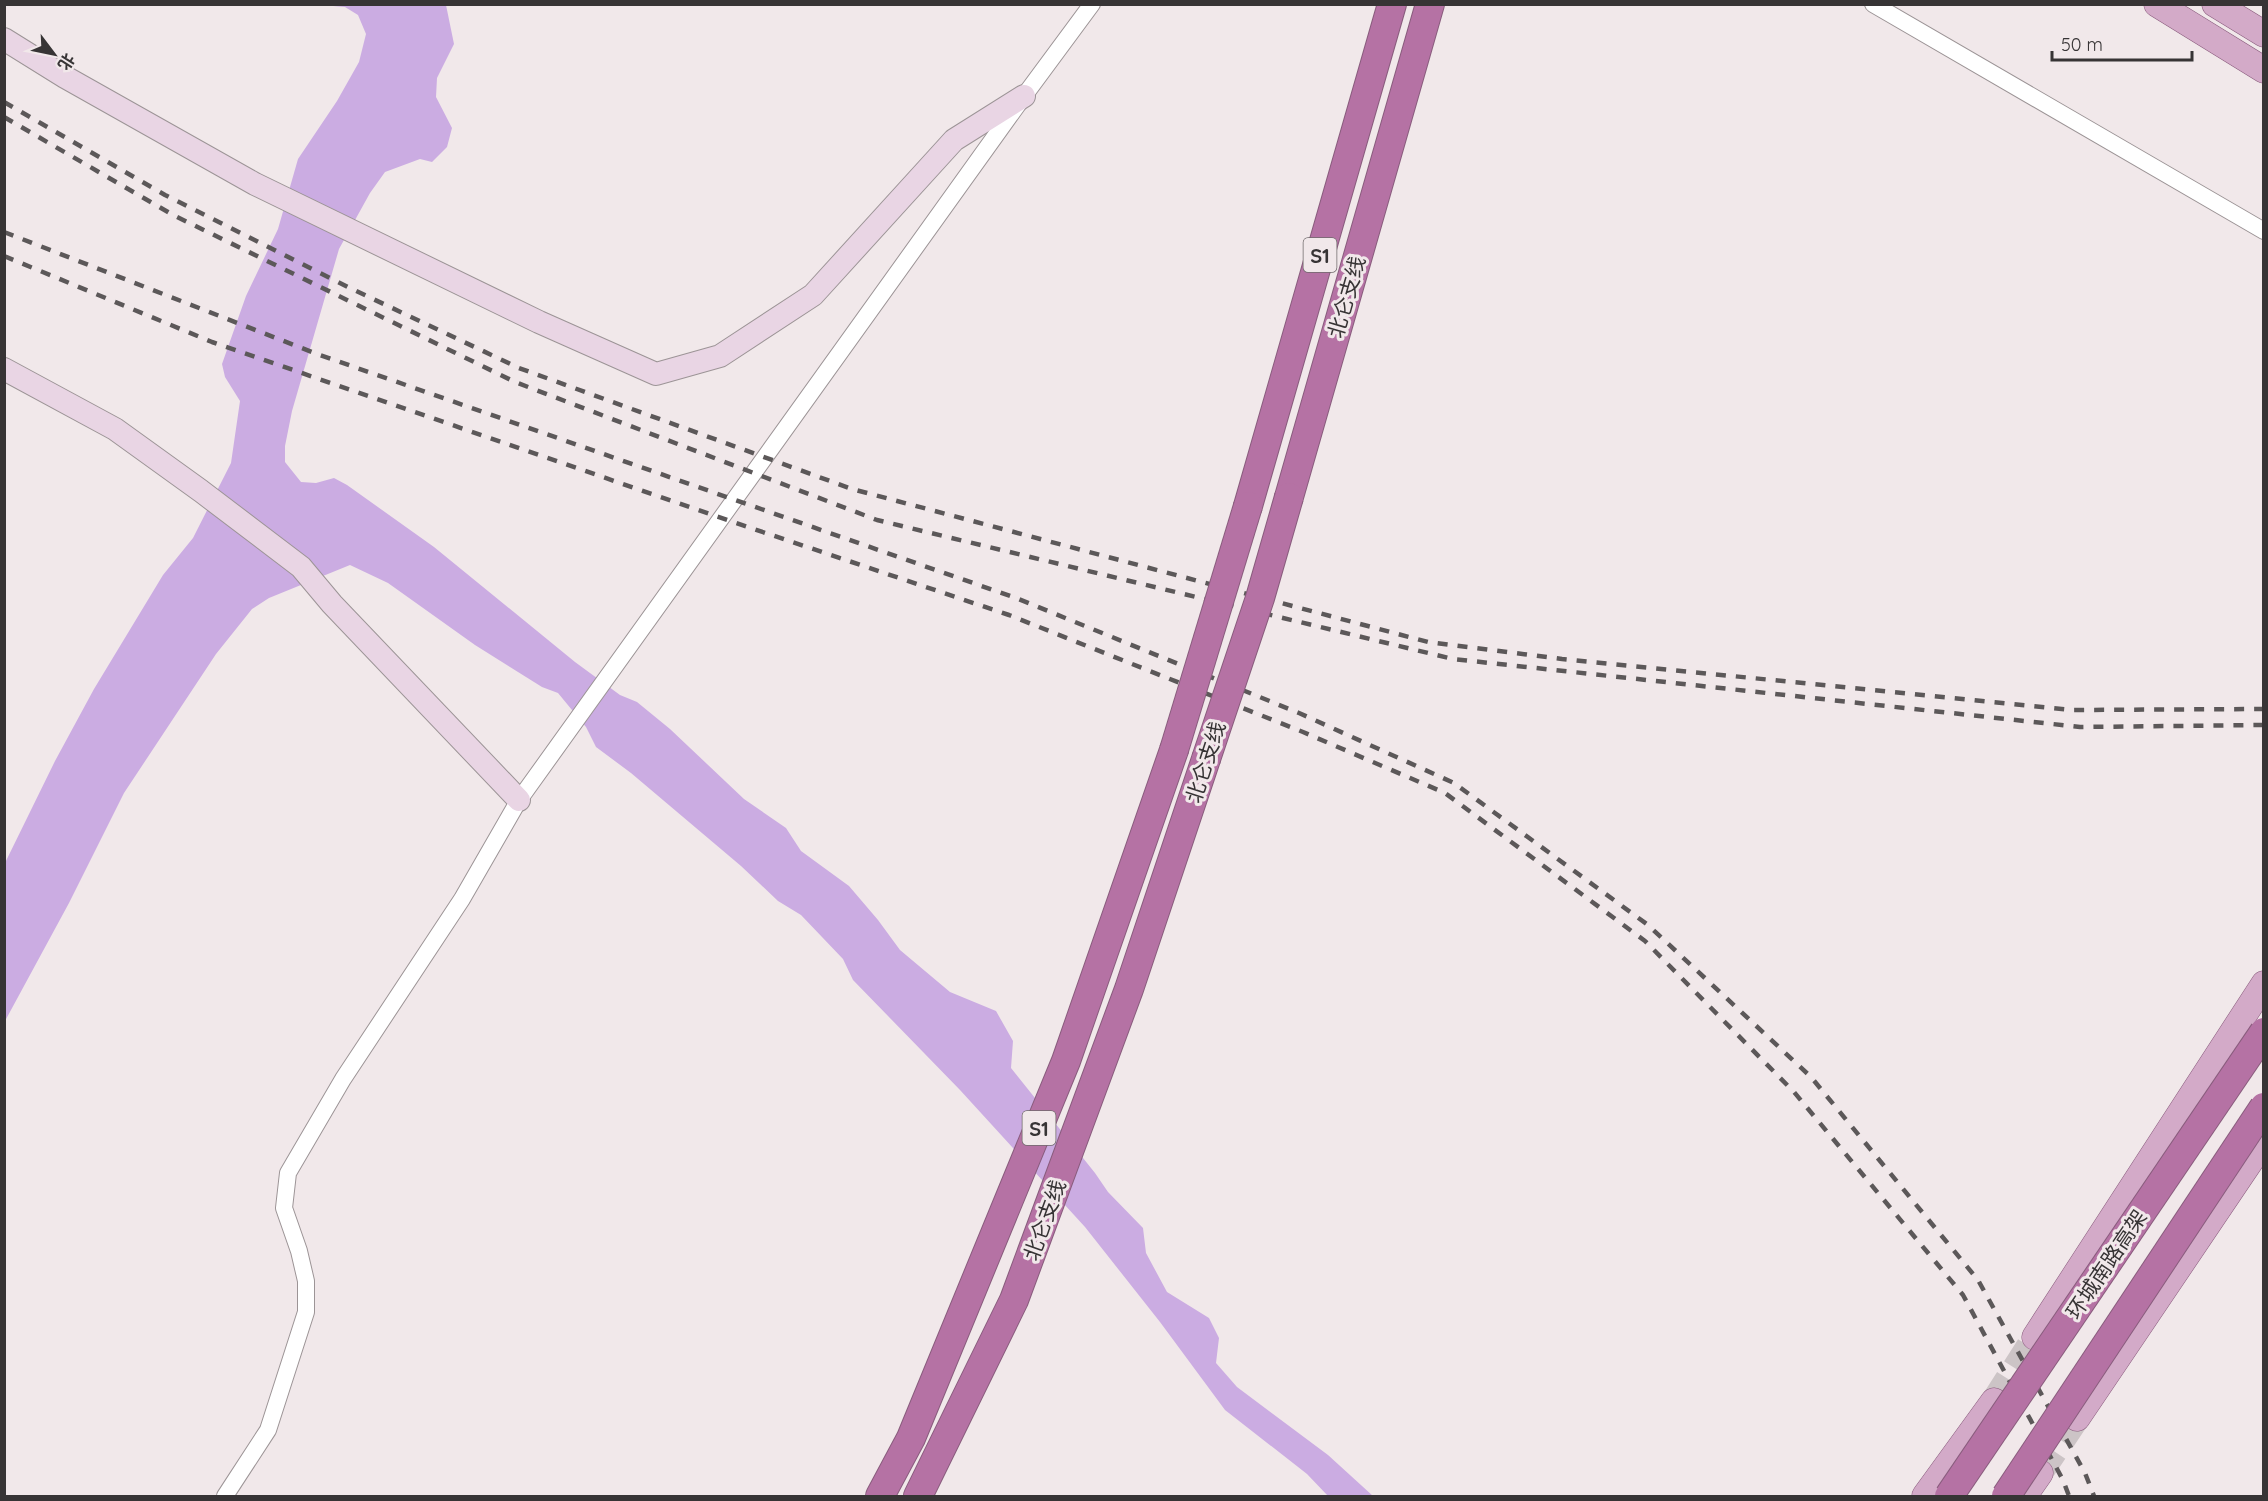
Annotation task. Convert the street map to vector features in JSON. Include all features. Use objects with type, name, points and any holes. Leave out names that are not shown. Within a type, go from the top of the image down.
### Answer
[{"type":"highway","name":"北仑支线","points":[[880,1497],[911,1438],[1066,1060],[1174,750],[1248,506],[1392,4]]},
{"type":"highway","name":"北仑支线","points":[[918,1497],[1014,1300],[1130,989],[1260,598],[1430,4]]},
{"type":"highway","name":"环城南路高架","points":[[1949,1497],[2264,1032]]},
{"type":"highway","points":[[2006,1497],[2264,1107]]},
{"type":"main road","points":[[2157,4],[2264,70]]},
{"type":"main road","points":[[2215,4],[2264,34]]},
{"type":"main road","points":[[2035,1337],[2264,984]]},
{"type":"main road","points":[[2078,1418],[2264,1141]]},
{"type":"main road","points":[[1925,1497],[1994,1401]]},
{"type":"main road","points":[[2024,1497],[2040,1473]]},
{"type":"street","points":[[225,1497],[268,1430],[306,1312],[306,1281],[299,1251],[284,1208],[288,1173],[343,1079],[462,899],[519,800],[1092,4]]},
{"type":"street","points":[[1872,4],[2264,231]]},
{"type":"street","points":[[4,39],[65,77],[255,184],[539,322],[656,374],[720,356],[813,295],[954,140],[1024,96]]},
{"type":"street","points":[[4,369],[115,429],[301,567],[332,604],[519,800]]},
{"type":"shaded area","points":[[321,5],[446,5],[454,44],[437,78],[436,97],[452,128],[447,147],[432,162],[420,159],[385,172],[370,193],[339,249],[292,411],[285,446],[285,462],[301,482],[316,483],[334,478],[347,485],[434,547],[575,662],[620,695],[637,702],[670,729],[744,799],[786,828],[801,851],[849,886],[900,950],[950,992],[996,1011],[1013,1041],[1011,1068],[1108,1192],[1143,1228],[1146,1253],[1167,1292],[1209,1318],[1219,1338],[1216,1363],[1237,1387],[1328,1455],[1373,1496],[1328,1496],[1307,1474],[1225,1410],[1160,1322],[1085,1227],[960,1090],[853,980],[843,959],[801,915],[778,901],[741,866],[631,773],[596,747],[586,727],[558,693],[542,687],[475,645],[388,583],[350,565],[269,598],[252,609],[216,654],[124,793],[69,903],[5,1021],[4,865],[55,761],[94,689],[163,575],[193,538],[231,463],[240,401],[225,377],[222,364],[246,296],[278,229],[298,159],[337,101],[359,62],[366,34],[358,15],[345,7]]},
{"type":"tunnel","points":[[1994,1401],[2035,1337]]},
{"type":"tunnel","points":[[2040,1473],[2077,1418]]},
{"type":"railway","points":[[4,102],[165,195],[352,289],[519,368],[852,489],[1428,642],[1562,659],[2072,710],[2264,709]]},
{"type":"railway","points":[[4,117],[173,215],[515,382],[877,520],[1453,659],[2080,727],[2264,725]]},
{"type":"railway","points":[[4,232],[317,354],[1016,598],[1299,713],[1454,783],[1648,925],[1811,1077],[1978,1280],[2085,1473],[2094,1496]]},
{"type":"railway","points":[[4,256],[212,342],[1009,615],[1303,732],[1445,793],[1645,941],[1794,1092],[1963,1295],[2063,1480],[2069,1496]]}]
